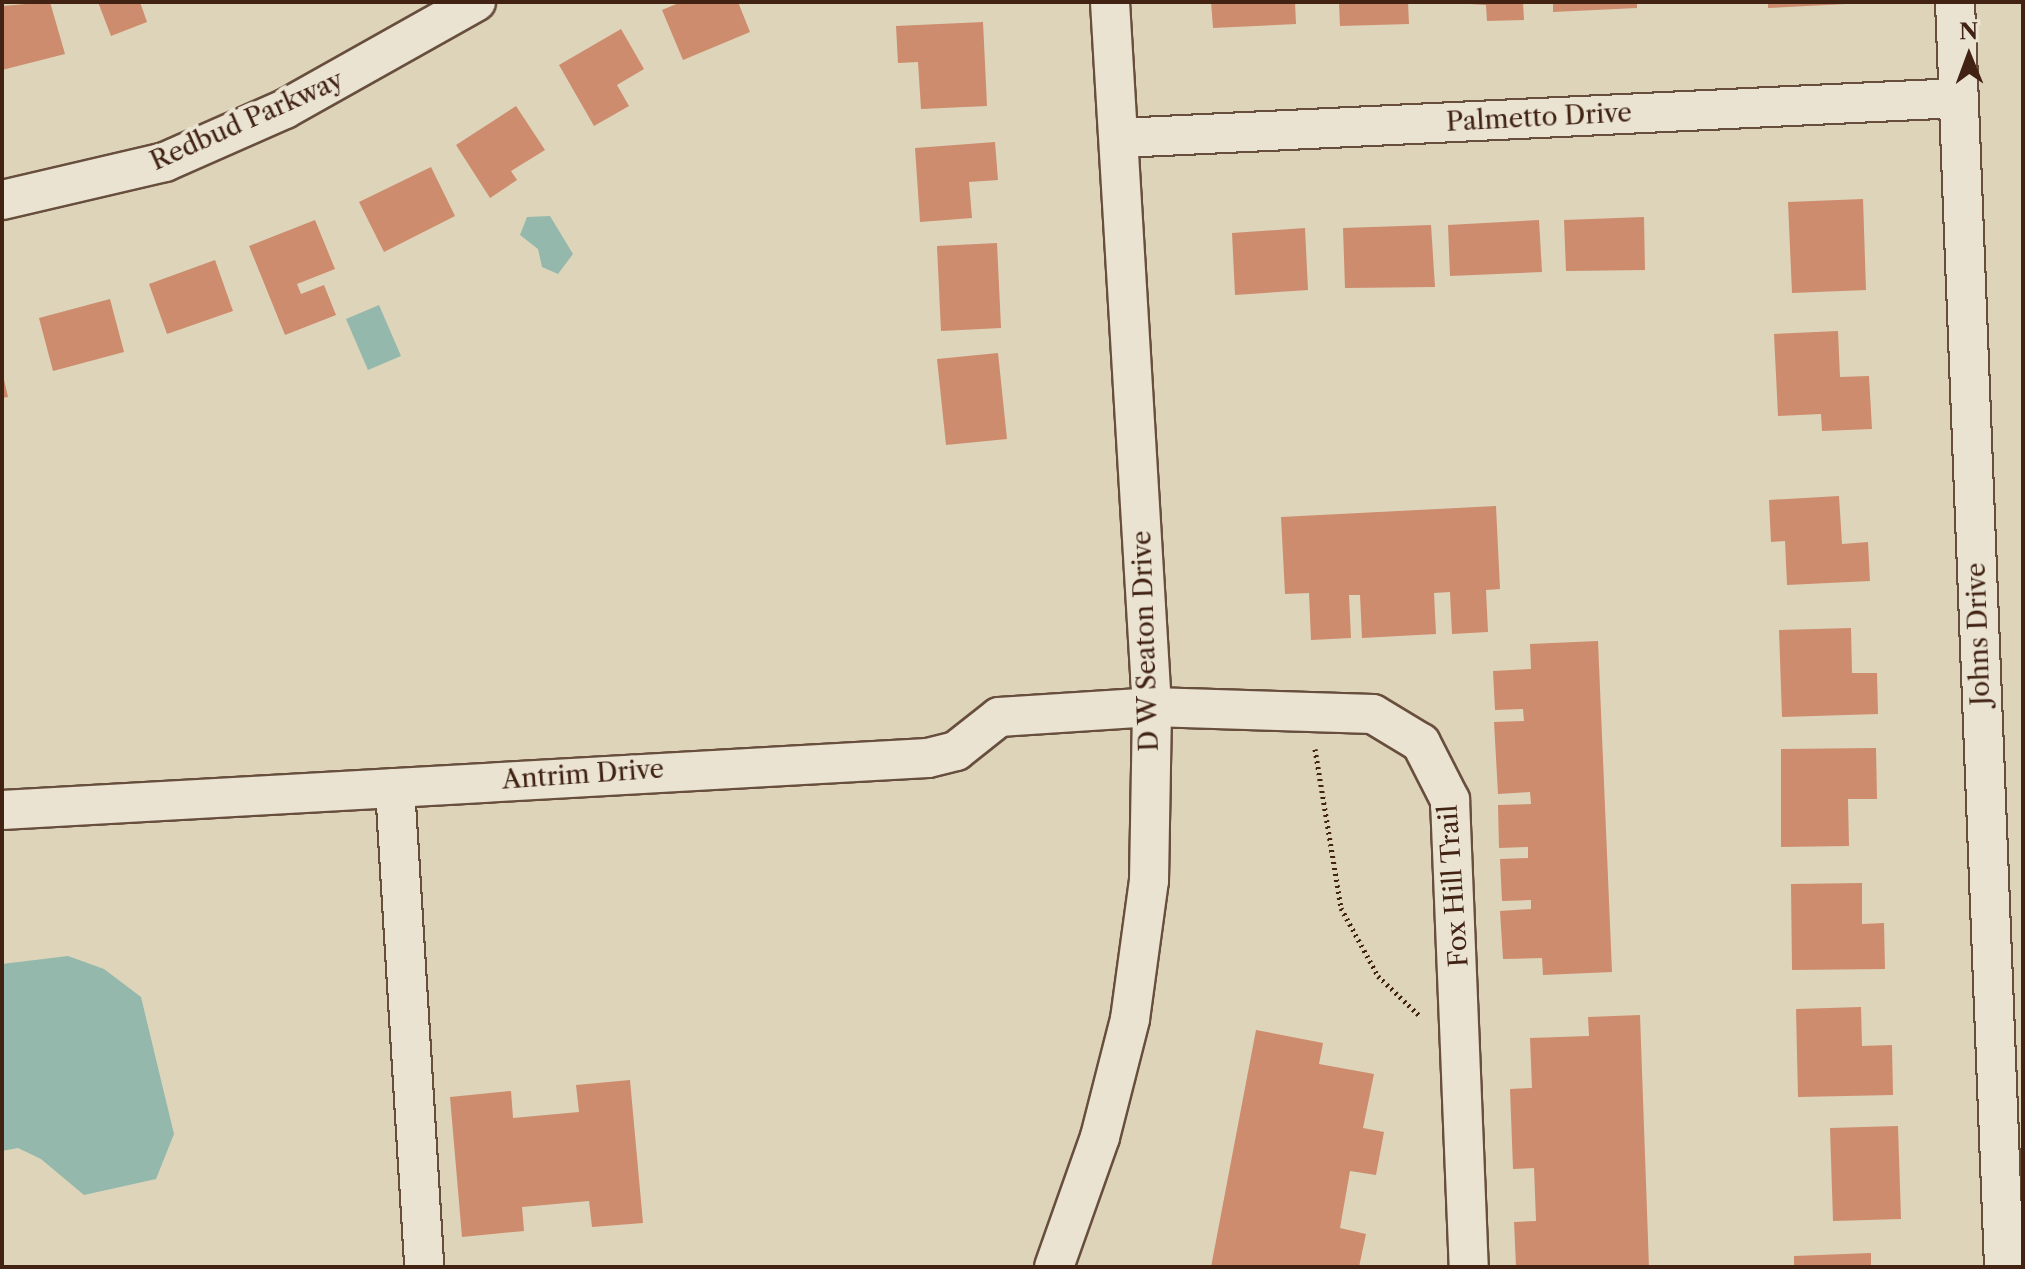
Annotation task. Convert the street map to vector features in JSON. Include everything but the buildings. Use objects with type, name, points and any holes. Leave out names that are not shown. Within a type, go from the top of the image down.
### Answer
[{"type":"street","name":"Redbud Parkway","points":[[2,200],[165,162],[285,109],[476,2]]},
{"type":"street","name":"D W Seaton Drive","points":[[1054,1267],[1100,1137],[1130,1019],[1149,881],[1152,707],[1110,2]]},
{"type":"street","name":"Johns Drive","points":[[1955,2],[2004,1267]]},
{"type":"street","name":"Palmetto Drive","points":[[1120,138],[1959,98]]},
{"type":"street","name":"Fox Hill Trail","points":[[1152,707],[1363,711],[1403,729],[1445,778],[1463,1044],[1469,1267]]},
{"type":"street","name":"Antrim Drive","points":[[2,810],[928,758],[956,751],[999,717],[1152,707]]},
{"type":"street","points":[[395,788],[424,1267]]},
{"type":"path","points":[[1313,708],[1323,832],[1341,908],[1378,976],[1433,1028],[1463,1044]]},
{"type":"water","points":[[550,216],[573,254],[558,274],[542,267],[538,249],[520,235],[527,217]]},
{"type":"water","points":[[379,305],[401,356],[368,370],[346,319]]},
{"type":"water","points":[[68,956],[104,969],[141,997],[174,1134],[156,1179],[84,1195],[41,1159],[18,1148],[2,1151],[2,964]]}]
